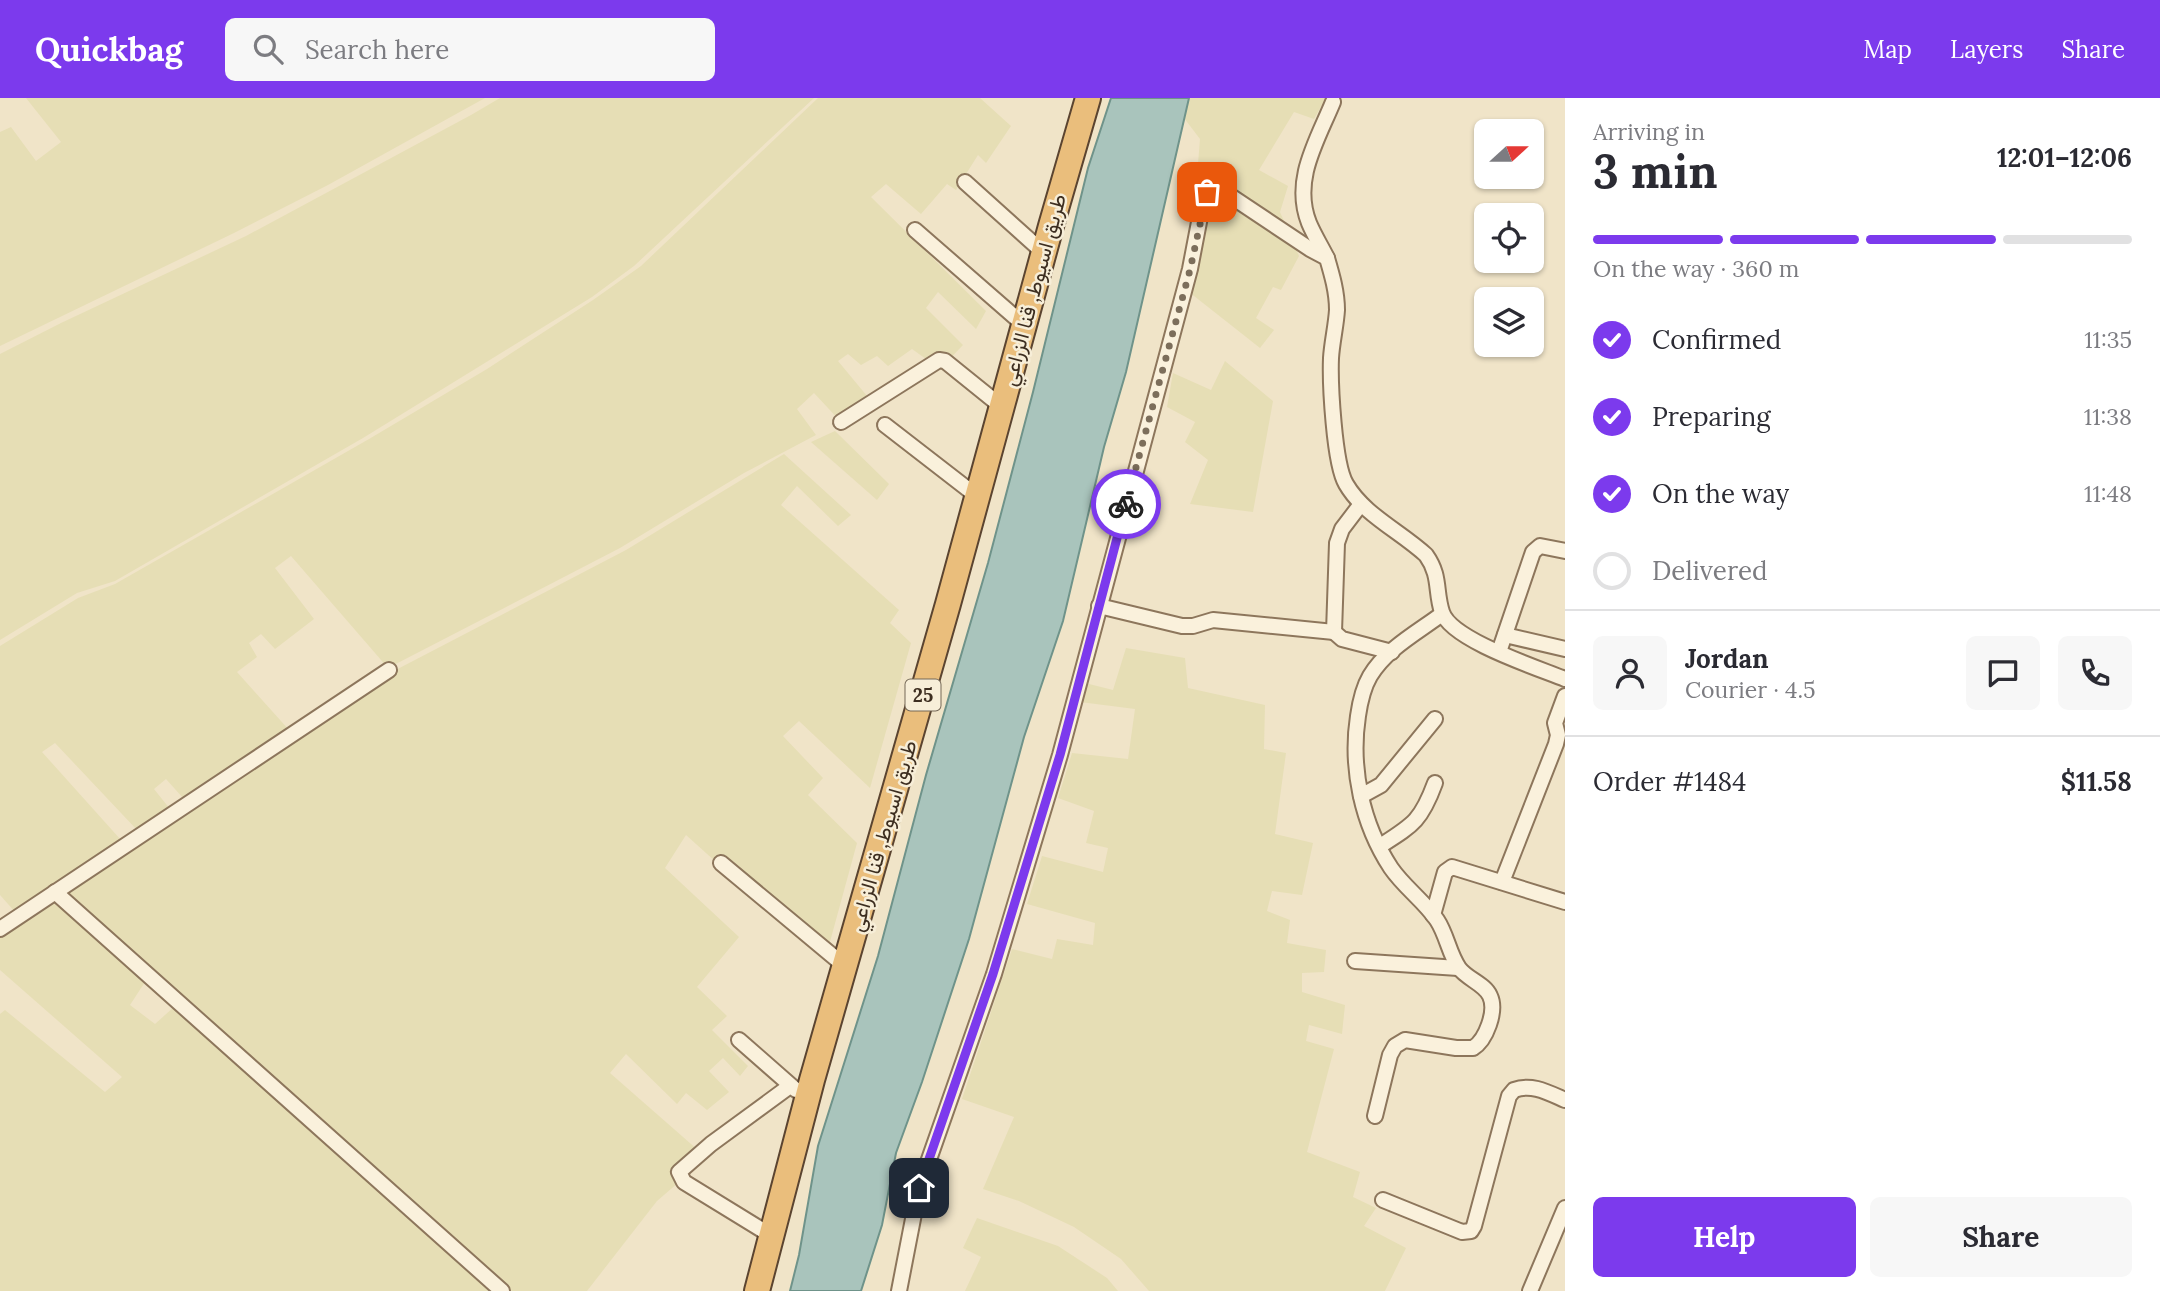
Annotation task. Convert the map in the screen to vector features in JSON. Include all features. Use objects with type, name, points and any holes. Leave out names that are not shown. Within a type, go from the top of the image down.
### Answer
[{"type":"highway","name":"طريق اسيوط, قنا الزراعي","points":[[757,1291],[772,1236],[799,1093],[846,967],[1088,98]]},
{"type":"street","points":[[1334,102],[1310,157],[1302,187],[1303,206],[1327,258],[1336,296],[1337,311],[1331,360],[1336,449],[1341,474],[1361,504],[1426,555],[1439,587],[1442,614],[1459,631],[1485,647],[1565,679]]},
{"type":"street","points":[[965,182],[1044,253]]},
{"type":"street","points":[[899,1291],[919,1188],[993,974],[1060,755],[1190,270],[1205,195],[1211,189],[1223,191],[1327,258]]},
{"type":"street","points":[[915,230],[1024,325]]},
{"type":"street","points":[[841,422],[939,360],[1002,407]]},
{"type":"street","points":[[885,425],[978,497]]},
{"type":"street","points":[[1334,632],[1337,543],[1342,529],[1361,504]]},
{"type":"street","points":[[1499,652],[1535,549],[1540,546],[1565,551]]},
{"type":"street","points":[[1099,606],[1182,626],[1213,620],[1334,632],[1342,639],[1392,652]]},
{"type":"street","points":[[1375,1116],[1392,1050],[1400,1042],[1409,1040],[1473,1048],[1482,1039],[1491,1013],[1491,997],[1487,991],[1458,968],[1443,931],[1433,915],[1403,884],[1390,866],[1361,796],[1355,766],[1355,738],[1361,699],[1371,675],[1392,652],[1442,614]]},
{"type":"street","points":[[1505,635],[1565,649]]},
{"type":"street","points":[[0,929],[388,670]]},
{"type":"street","points":[[1502,882],[1556,744],[1558,735],[1555,723],[1565,696]]},
{"type":"street","points":[[1361,796],[1381,785],[1435,719]]},
{"type":"street","points":[[1380,846],[1417,820],[1423,813],[1435,783]]},
{"type":"street","points":[[721,863],[846,967]]},
{"type":"street","points":[[1433,915],[1448,869],[1456,867],[1565,902]]},
{"type":"street","points":[[55,892],[502,1291]]},
{"type":"street","points":[[1355,961],[1458,968]]},
{"type":"street","points":[[739,1040],[799,1093],[711,1144],[679,1172],[684,1182],[772,1236]]},
{"type":"street","points":[[1383,1200],[1462,1232],[1471,1231],[1475,1226],[1509,1096],[1520,1087],[1539,1089],[1565,1100]]},
{"type":"street","points":[[1530,1291],[1565,1208]]},
{"type":"shaded area","points":[[26,98],[485,98],[328,185],[0,346],[0,132],[11,127],[36,161],[61,142]]},
{"type":"shaded area","points":[[500,98],[814,98],[634,266],[592,297],[363,438],[115,581],[77,593],[0,640],[0,354],[246,236]]},
{"type":"shaded area","points":[[818,98],[980,98],[1011,126],[986,163],[978,155],[956,190],[947,184],[921,214],[886,184],[871,197],[986,311],[976,329],[938,292],[926,308],[963,345],[940,369],[912,349],[888,366],[877,356],[861,365],[848,354],[838,361],[872,402],[841,422],[814,393],[797,409],[816,435],[744,473],[620,548],[388,668],[291,556],[275,568],[314,619],[275,649],[261,634],[249,643],[257,657],[237,672],[290,731],[183,798],[166,779],[154,789],[170,809],[138,831],[55,743],[42,752],[121,840],[16,913],[0,895],[0,646],[78,598],[115,584],[369,439],[487,369],[593,300],[641,266]]},
{"type":"shaded area","points":[[1189,98],[1326,98],[1314,119],[1294,112],[1259,170],[1288,186],[1280,212],[1299,256],[1281,290],[1273,287],[1256,318],[1274,330],[1260,348],[1189,292],[1206,221],[1207,201],[1198,164],[1200,139],[1184,118]]},
{"type":"shaded area","points":[[1225,361],[1273,401],[1253,512],[1190,504],[1208,460],[1185,442],[1195,422],[1167,407],[1173,373],[1211,390]]},
{"type":"shaded area","points":[[835,431],[889,484],[877,500],[811,442]]},
{"type":"shaded area","points":[[784,454],[851,515],[838,526],[797,486],[781,505],[899,610],[890,623],[911,643],[870,788],[799,721],[783,736],[823,778],[808,795],[857,843],[825,960],[686,835],[665,868],[739,937],[697,987],[727,1016],[712,1030],[748,1066],[740,1076],[723,1058],[709,1071],[729,1092],[707,1110],[686,1093],[677,1104],[626,1054],[610,1073],[707,1158],[657,1201],[587,1291],[512,1291],[368,1168],[63,892],[388,674],[626,550]]},
{"type":"shaded area","points":[[1126,648],[1185,658],[1188,688],[1265,705],[1264,749],[1286,753],[1275,834],[1313,843],[1302,895],[1272,891],[1267,911],[1290,920],[1287,943],[1326,950],[1324,972],[1302,973],[1302,992],[1345,1005],[1342,1034],[1309,1025],[1306,1041],[1334,1049],[1307,1152],[1360,1172],[1353,1197],[1376,1208],[1364,1226],[1406,1248],[1385,1291],[1149,1291],[1121,1259],[1074,1227],[1019,1201],[983,1189],[1014,1117],[962,1099],[1012,949],[1052,959],[1057,939],[1093,945],[1095,923],[1027,904],[1042,856],[1103,872],[1108,848],[1086,843],[1094,811],[1058,798],[1072,753],[1128,759],[1135,709],[1080,702],[1085,683],[1113,690]]},
{"type":"shaded area","points":[[55,899],[145,982],[130,1005],[155,1024],[175,1006],[499,1291],[0,1291],[0,1014],[5,1010],[105,1092],[122,1077],[0,970],[0,934]]},
{"type":"shaded area","points":[[977,1218],[1058,1246],[1107,1278],[1118,1291],[965,1291],[981,1257],[963,1248]]},
{"type":"water","points":[[1111,98],[1189,98],[1126,372],[1104,447],[1063,621],[1024,737],[969,939],[896,1153],[882,1225],[861,1291],[790,1291],[818,1146],[878,956],[926,775],[988,563],[1088,168]]},
{"type":"way so far","points":[[1126,504],[1190,270],[1207,192]]},
{"type":"route","points":[[919,1188],[993,974],[1060,755],[1126,504]]}]
